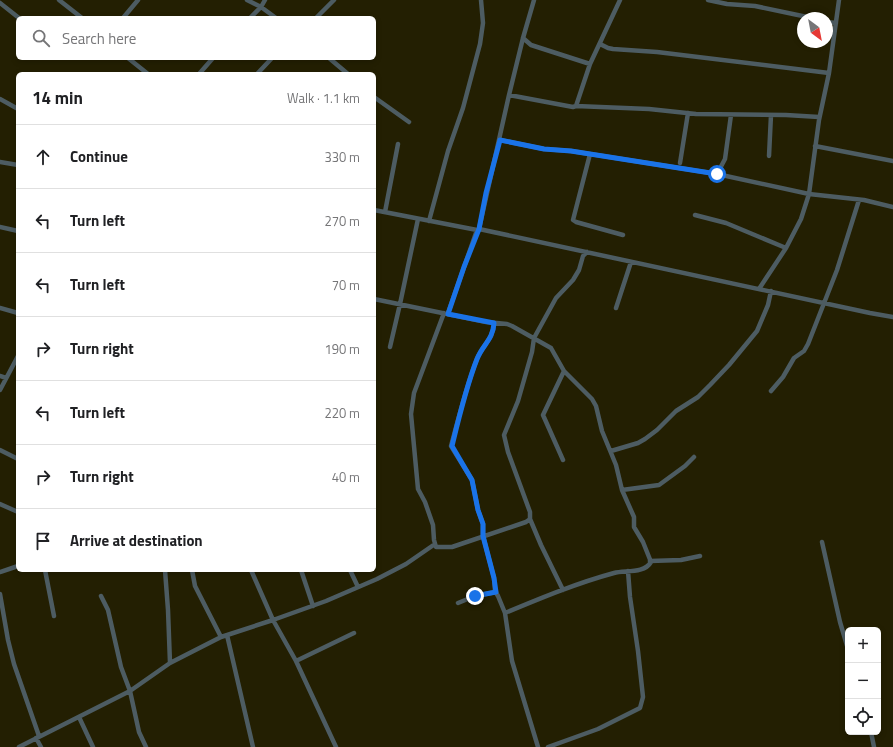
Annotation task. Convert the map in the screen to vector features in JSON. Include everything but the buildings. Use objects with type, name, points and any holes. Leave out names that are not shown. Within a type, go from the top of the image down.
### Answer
[{"type":"street","points":[[125,16],[138,0]]},
{"type":"street","points":[[247,0],[261,7],[273,16]]},
{"type":"street","points":[[252,16],[261,7],[265,0]]},
{"type":"street","points":[[318,16],[334,0]]},
{"type":"street","points":[[429,221],[480,44],[483,23],[482,0]]},
{"type":"street","points":[[530,519],[526,522],[452,547],[436,547],[433,525],[425,502],[418,489],[410,414],[414,393],[478,230],[523,38],[534,0]]},
{"type":"street","points":[[576,106],[590,64],[620,0]]},
{"type":"street","points":[[708,0],[718,3],[755,6],[797,15]]},
{"type":"street","points":[[758,288],[786,248],[801,219],[809,194],[819,117],[829,73],[839,0]]},
{"type":"street","points":[[61,1],[80,16]]},
{"type":"street","points":[[0,3],[16,16]]},
{"type":"street","points":[[523,38],[531,45],[590,64]]},
{"type":"street","points":[[600,44],[613,49],[664,53],[829,73]]},
{"type":"street","points":[[130,60],[146,72]]},
{"type":"street","points":[[201,72],[211,60]]},
{"type":"street","points":[[259,72],[270,60]]},
{"type":"street","points":[[330,60],[346,72]]},
{"type":"street","points":[[509,96],[573,108],[576,106],[731,115],[819,117]]},
{"type":"street","points":[[0,98],[16,108]]},
{"type":"street","points":[[376,98],[409,122]]},
{"type":"street","points":[[680,163],[688,113]]},
{"type":"street","points":[[717,174],[725,159],[731,115]]},
{"type":"street","points":[[769,156],[771,115]]},
{"type":"street","points":[[500,140],[544,149],[571,151],[717,174],[809,194],[859,200],[893,207]]},
{"type":"street","points":[[385,212],[398,144]]},
{"type":"street","points":[[815,146],[893,161]]},
{"type":"street","points":[[590,154],[573,220],[623,235]]},
{"type":"street","points":[[0,162],[16,165]]},
{"type":"street","points":[[771,391],[783,377],[794,358],[804,351],[808,344],[837,270],[859,200]]},
{"type":"street","points":[[376,210],[587,252],[758,288],[870,314],[893,317]]},
{"type":"street","points":[[695,215],[726,223],[786,248]]},
{"type":"street","points":[[390,347],[418,219]]},
{"type":"street","points":[[0,227],[16,231]]},
{"type":"street","points":[[563,590],[530,519],[530,512],[504,435],[518,400],[532,352],[534,338],[556,298],[573,280],[579,270],[583,256],[587,252]]},
{"type":"street","points":[[616,308],[631,262]]},
{"type":"street","points":[[611,451],[638,443],[645,439],[657,430],[676,411],[698,397],[729,365],[757,331],[768,306],[771,291]]},
{"type":"street","points":[[376,299],[494,323],[507,324],[551,348],[564,371],[592,399],[596,406],[602,431],[611,451],[622,490],[634,517],[634,527],[643,542],[651,562]]},
{"type":"street","points":[[0,308],[16,312]]},
{"type":"street","points":[[494,323],[492,335],[478,357],[465,393],[452,446],[472,480],[478,510],[483,524],[483,536],[494,578],[496,592],[505,613],[512,661],[538,747]]},
{"type":"street","points":[[0,390],[16,360]]},
{"type":"street","points":[[563,460],[543,415],[564,371]]},
{"type":"street","points":[[0,376],[6,378]]},
{"type":"street","points":[[0,450],[16,458]]},
{"type":"street","points":[[622,490],[659,485],[685,466],[694,457]]},
{"type":"street","points":[[0,504],[16,511]]},
{"type":"street","points":[[822,542],[845,639]]},
{"type":"street","points":[[19,747],[130,691],[170,663],[221,637],[313,606],[377,579],[406,564],[435,544]]},
{"type":"street","points":[[505,613],[563,590],[616,572],[644,568],[649,565],[651,562],[650,561],[681,560],[700,556]]},
{"type":"street","points":[[0,572],[16,567]]},
{"type":"street","points":[[548,747],[598,729],[640,708],[643,697],[628,571]]},
{"type":"street","points":[[45,572],[54,616]]},
{"type":"street","points":[[165,572],[170,663]]},
{"type":"street","points":[[192,572],[195,586],[221,637]]},
{"type":"street","points":[[252,572],[273,620],[296,662],[336,747]]},
{"type":"street","points":[[301,572],[313,606]]},
{"type":"street","points":[[351,572],[358,587]]},
{"type":"street","points":[[458,603],[470,597],[496,592]]},
{"type":"street","points":[[0,594],[14,664],[41,747]]},
{"type":"street","points":[[101,596],[108,610],[121,667],[130,691],[139,732],[146,747]]},
{"type":"street","points":[[296,662],[354,633]]},
{"type":"street","points":[[227,635],[254,747]]},
{"type":"street","points":[[79,717],[94,747]]},
{"type":"street","points":[[872,735],[874,747]]},
{"type":"route","points":[[475,596],[496,592],[495,583],[483,536],[483,524],[478,510],[472,480],[452,446],[465,393],[478,357],[492,335],[494,323],[448,314],[479,229],[486,193],[500,140],[544,149],[571,151],[717,174]]}]
